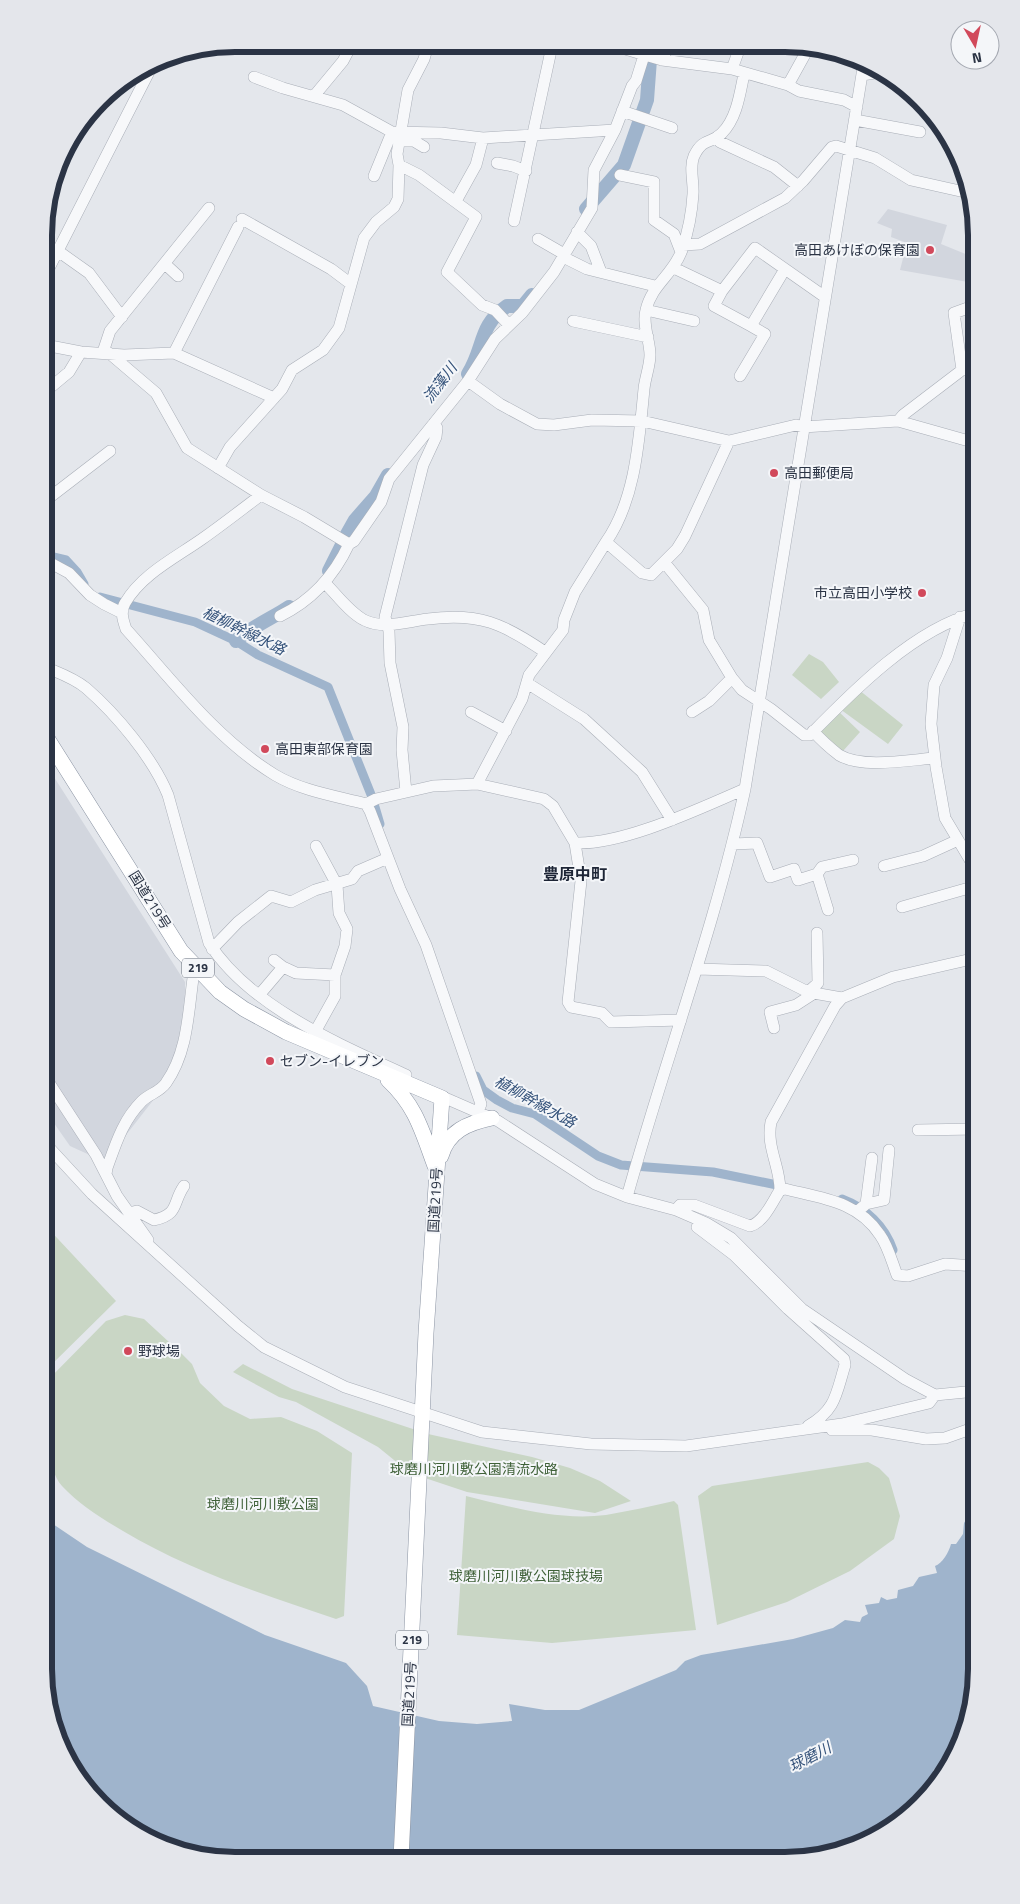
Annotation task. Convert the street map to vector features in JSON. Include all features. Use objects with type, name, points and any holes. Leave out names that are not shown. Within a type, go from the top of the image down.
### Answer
[{"type":"highway","name":"国道219号","points":[[52,746],[181,950],[220,992],[244,1009],[286,1032],[442,1098],[426,1333],[401,1852]]},
{"type":"highway","points":[[383,1074],[401,1092],[420,1123],[437,1169]]},
{"type":"highway","points":[[437,1169],[447,1142],[458,1130],[485,1114]]},
{"type":"street","points":[[314,96],[337,69],[347,52]]},
{"type":"street","points":[[218,468],[230,447],[274,398],[292,370],[323,350],[334,338],[342,322],[364,238],[376,222],[394,207],[398,199],[398,135],[408,90],[424,60],[426,52]]},
{"type":"street","points":[[514,221],[551,52]]},
{"type":"street","points":[[732,69],[738,52]]},
{"type":"street","points":[[788,85],[804,54]]},
{"type":"street","points":[[280,616],[296,608],[325,583],[349,544],[354,541],[381,502],[389,479],[468,381],[484,354],[545,285],[577,232],[592,202],[594,170],[650,55],[732,69],[744,74],[788,85],[799,91],[844,100],[857,107]]},
{"type":"street","points":[[627,1196],[697,969],[733,844],[745,788],[862,70]]},
{"type":"street","points":[[477,784],[506,731],[529,675],[563,630],[564,620],[575,592],[616,527],[627,496],[642,421],[644,386],[650,356],[644,321],[646,310],[655,286],[674,268],[682,249],[694,193],[693,159],[702,142],[722,133],[736,110],[744,74]]},
{"type":"street","points":[[52,263],[147,75]]},
{"type":"street","points":[[254,77],[344,105],[424,147]]},
{"type":"street","points":[[622,111],[672,128]]},
{"type":"street","points":[[855,120],[920,132]]},
{"type":"street","points":[[398,135],[441,133],[483,138],[615,130]]},
{"type":"street","points":[[374,176],[398,135]]},
{"type":"street","points":[[718,136],[720,142],[774,167],[798,186]]},
{"type":"street","points":[[456,201],[476,165],[483,138]]},
{"type":"street","points":[[682,249],[700,244],[785,198],[832,147],[845,148],[875,158],[911,180],[962,191]]},
{"type":"street","points":[[497,163],[513,166],[526,172]]},
{"type":"street","points":[[399,165],[420,175],[476,217],[447,272],[482,305],[497,313],[509,324]]},
{"type":"street","points":[[620,175],[654,182],[654,220],[674,234],[682,249]]},
{"type":"street","points":[[106,353],[110,331],[209,208]]},
{"type":"street","points":[[174,352],[240,223],[331,269],[351,284]]},
{"type":"street","points":[[577,232],[591,246],[601,272]]},
{"type":"street","points":[[538,239],[588,269],[655,286]]},
{"type":"street","points":[[740,376],[765,334],[714,306],[722,291],[755,248],[825,296]]},
{"type":"street","points":[[58,251],[89,273],[122,317]]},
{"type":"street","points":[[165,264],[178,276]]},
{"type":"street","points":[[674,268],[722,291]]},
{"type":"street","points":[[751,326],[785,269]]},
{"type":"street","points":[[962,370],[954,313],[968,308]]},
{"type":"street","points":[[646,310],[694,322]]},
{"type":"street","points":[[573,321],[648,337]]},
{"type":"street","points":[[52,346],[81,352],[124,355],[174,352],[274,398]]},
{"type":"street","points":[[52,386],[69,372],[81,352]]},
{"type":"street","points":[[106,353],[156,393],[187,448],[261,496],[304,517],[349,544]]},
{"type":"street","points":[[898,421],[903,415],[962,370],[968,370]]},
{"type":"street","points":[[468,381],[500,404],[537,424],[554,425],[592,420],[642,421],[729,441],[796,425],[803,427],[898,421],[968,441]]},
{"type":"street","points":[[406,792],[402,750],[403,727],[390,663],[385,617],[423,465],[436,437],[437,428],[434,423]]},
{"type":"street","points":[[606,542],[646,575],[651,575],[685,536],[729,441]]},
{"type":"street","points":[[52,496],[110,451]]},
{"type":"street","points":[[261,496],[200,540],[168,560],[135,590],[125,604],[122,613],[126,629],[218,731],[234,745],[276,775],[312,791],[366,804],[376,799],[433,786],[477,784],[544,799],[553,806],[575,843],[581,886],[568,1002],[571,1007],[602,1013],[611,1022],[680,1020]]},
{"type":"street","points":[[664,562],[702,610],[710,640],[732,678],[742,690],[759,703],[771,709],[804,735],[810,735],[902,650],[960,617],[968,615]]},
{"type":"street","points":[[52,564],[69,573],[90,594],[104,604],[122,613]]},
{"type":"street","points":[[325,583],[364,620],[402,625],[428,619],[478,618],[502,625],[545,652]]},
{"type":"street","points":[[960,617],[947,658],[934,686],[931,724],[945,818],[968,857]]},
{"type":"street","points":[[52,670],[64,674],[85,688],[137,745],[161,777],[168,795],[209,943],[224,964],[260,994],[315,1032],[406,1075],[442,1098],[485,1114],[595,1184],[655,1205],[676,1210],[706,1223],[730,1238],[802,1309],[905,1379],[935,1395],[968,1392]]},
{"type":"street","points":[[692,712],[709,701],[732,678]]},
{"type":"street","points":[[527,683],[584,719],[642,772],[672,820]]},
{"type":"street","points":[[470,712],[506,731]]},
{"type":"street","points":[[814,731],[841,756],[858,761],[880,762],[935,758]]},
{"type":"street","points":[[575,843],[598,842],[672,820],[745,788]]},
{"type":"street","points":[[366,804],[441,985],[485,1114]]},
{"type":"street","points":[[884,866],[923,856],[958,840]]},
{"type":"street","points":[[733,844],[758,843],[770,877],[794,869],[798,880],[817,874],[822,867],[853,860]]},
{"type":"street","points":[[315,1032],[335,996],[335,975],[345,946],[347,929],[340,913],[337,885],[316,846]]},
{"type":"street","points":[[212,949],[238,922],[271,896],[290,902],[306,896],[315,890],[352,879],[358,871],[388,858]]},
{"type":"street","points":[[817,874],[828,910]]},
{"type":"street","points":[[902,907],[968,888]]},
{"type":"street","points":[[774,1028],[770,1012],[796,1005],[810,993],[818,982],[817,933]]},
{"type":"street","points":[[676,1210],[680,1205],[694,1205],[720,1213],[744,1226],[755,1225],[780,1190],[780,1177],[769,1144],[771,1122],[835,1006],[842,998],[914,970],[968,960]]},
{"type":"street","points":[[260,994],[278,964],[296,972],[335,975]]},
{"type":"street","points":[[106,1174],[106,1168],[125,1121],[146,1097],[165,1085],[174,1069],[185,1038],[195,965]]},
{"type":"street","points":[[697,969],[766,971],[810,993],[842,998]]},
{"type":"street","points":[[52,1088],[154,1250]]},
{"type":"street","points":[[918,1130],[968,1128]]},
{"type":"street","points":[[780,1190],[861,1208],[884,1200],[889,1150]]},
{"type":"street","points":[[52,1151],[92,1194],[238,1326],[270,1350],[345,1387],[392,1404],[423,1410],[482,1432],[629,1446],[686,1446],[842,1424],[929,1403],[935,1395]]},
{"type":"street","points":[[872,1158],[861,1208],[881,1236],[897,1274],[908,1276],[945,1264],[968,1265]]},
{"type":"street","points":[[129,1213],[137,1212],[154,1220],[164,1218],[172,1212],[177,1203],[178,1194],[184,1186]]},
{"type":"street","points":[[655,1205],[708,1233],[844,1359],[845,1365],[832,1408],[821,1419],[805,1429]]},
{"type":"street","points":[[805,1429],[872,1430],[926,1440],[944,1438],[968,1430]]},
{"type":"shaded area","name":"高田あけぼの保育園","points":[[888,209],[947,225],[941,244],[968,255],[968,282],[900,270],[907,243],[891,237],[892,229],[877,223]]},
{"type":"shaded area","points":[[52,774],[185,982],[185,1029],[158,1094],[105,1162],[70,1146],[52,1120]]},
{"type":"green space","points":[[809,654],[823,662],[839,682],[821,699],[792,675]]},
{"type":"green space","points":[[859,690],[903,725],[888,744],[840,709]]},
{"type":"green space","points":[[837,710],[860,732],[843,751],[816,731]]},
{"type":"green space","points":[[52,1233],[116,1301],[52,1364]]},
{"type":"green space","name":"球磨川河川敷公園","points":[[125,1315],[144,1319],[192,1364],[200,1383],[224,1406],[250,1419],[281,1417],[317,1431],[352,1453],[344,1616],[336,1619],[200,1570],[123,1531],[83,1505],[62,1486],[56,1476],[52,1454],[52,1376],[106,1321]]},
{"type":"green space","name":"球磨川河川敷公園清流水路","points":[[243,1364],[292,1389],[428,1434],[532,1457],[570,1468],[600,1481],[631,1501],[595,1513],[467,1492],[410,1473],[378,1447],[296,1402],[279,1397],[233,1372]]},
{"type":"green space","points":[[868,1462],[879,1468],[889,1478],[900,1516],[894,1539],[850,1571],[787,1602],[717,1625],[698,1496],[712,1486]]},
{"type":"green space","name":"球磨川河川敷公園球技場","points":[[466,1496],[535,1512],[571,1516],[606,1515],[674,1501],[678,1505],[696,1630],[552,1643],[457,1635]]},
{"type":"water","name":"球磨川","points":[[968,1517],[968,1668],[964,1704],[954,1739],[935,1773],[934,1769],[930,1780],[896,1814],[855,1838],[820,1848],[784,1852],[236,1852],[200,1848],[165,1838],[155,1833],[124,1814],[106,1798],[90,1780],[71,1749],[62,1727],[56,1704],[52,1668],[52,1523],[87,1547],[265,1635],[346,1663],[367,1686],[373,1706],[439,1721],[477,1724],[512,1721],[509,1704],[545,1710],[579,1710],[676,1670],[685,1661],[701,1655],[793,1639],[833,1628],[845,1620],[860,1622],[862,1617],[868,1614],[865,1605],[879,1603],[881,1597],[887,1600],[897,1598],[898,1590],[913,1586],[919,1577],[937,1573],[935,1566],[945,1557],[951,1544],[956,1544],[963,1534],[964,1523]]},
{"type":"waterway","name":"流藻川","points":[[586,209],[624,165],[647,100],[651,52]]},
{"type":"waterway","name":"流藻川","points":[[468,374],[491,321],[507,306],[523,306],[532,295]]},
{"type":"waterway","name":"流藻川","points":[[346,536],[355,520],[376,496],[388,475]]},
{"type":"waterway","name":"流藻川","points":[[329,571],[342,545]]},
{"type":"waterway","name":"植柳幹線水路","points":[[52,557],[66,560],[77,572],[84,584]]},
{"type":"waterway","name":"植柳幹線水路","points":[[100,597],[195,622],[236,641],[258,655],[328,687],[372,797]]},
{"type":"waterway","name":"流藻川","points":[[236,641],[253,628],[289,607]]},
{"type":"waterway","name":"植柳幹線水路","points":[[375,807],[380,824]]},
{"type":"waterway","name":"植柳幹線水路","points":[[476,1076],[483,1090],[497,1100],[512,1108],[535,1114],[598,1156],[621,1165],[713,1172],[777,1185]]},
{"type":"waterway","name":"植柳幹線水路","points":[[842,1199],[859,1207],[874,1219],[885,1233],[893,1250]]},
{"type":"place","name":"高田あけぼの保育園","points":[[930,250]]},
{"type":"place","name":"高田郵便局","points":[[774,473]]},
{"type":"place","name":"市立高田小学校","points":[[922,593]]},
{"type":"place","name":"高田東部保育園","points":[[265,749]]},
{"type":"place","name":"セブン-イレブン","points":[[270,1061]]},
{"type":"place","name":"野球場","points":[[128,1351]]},
{"type":"district","name":"豊原中町","points":[[575,874]]}]
